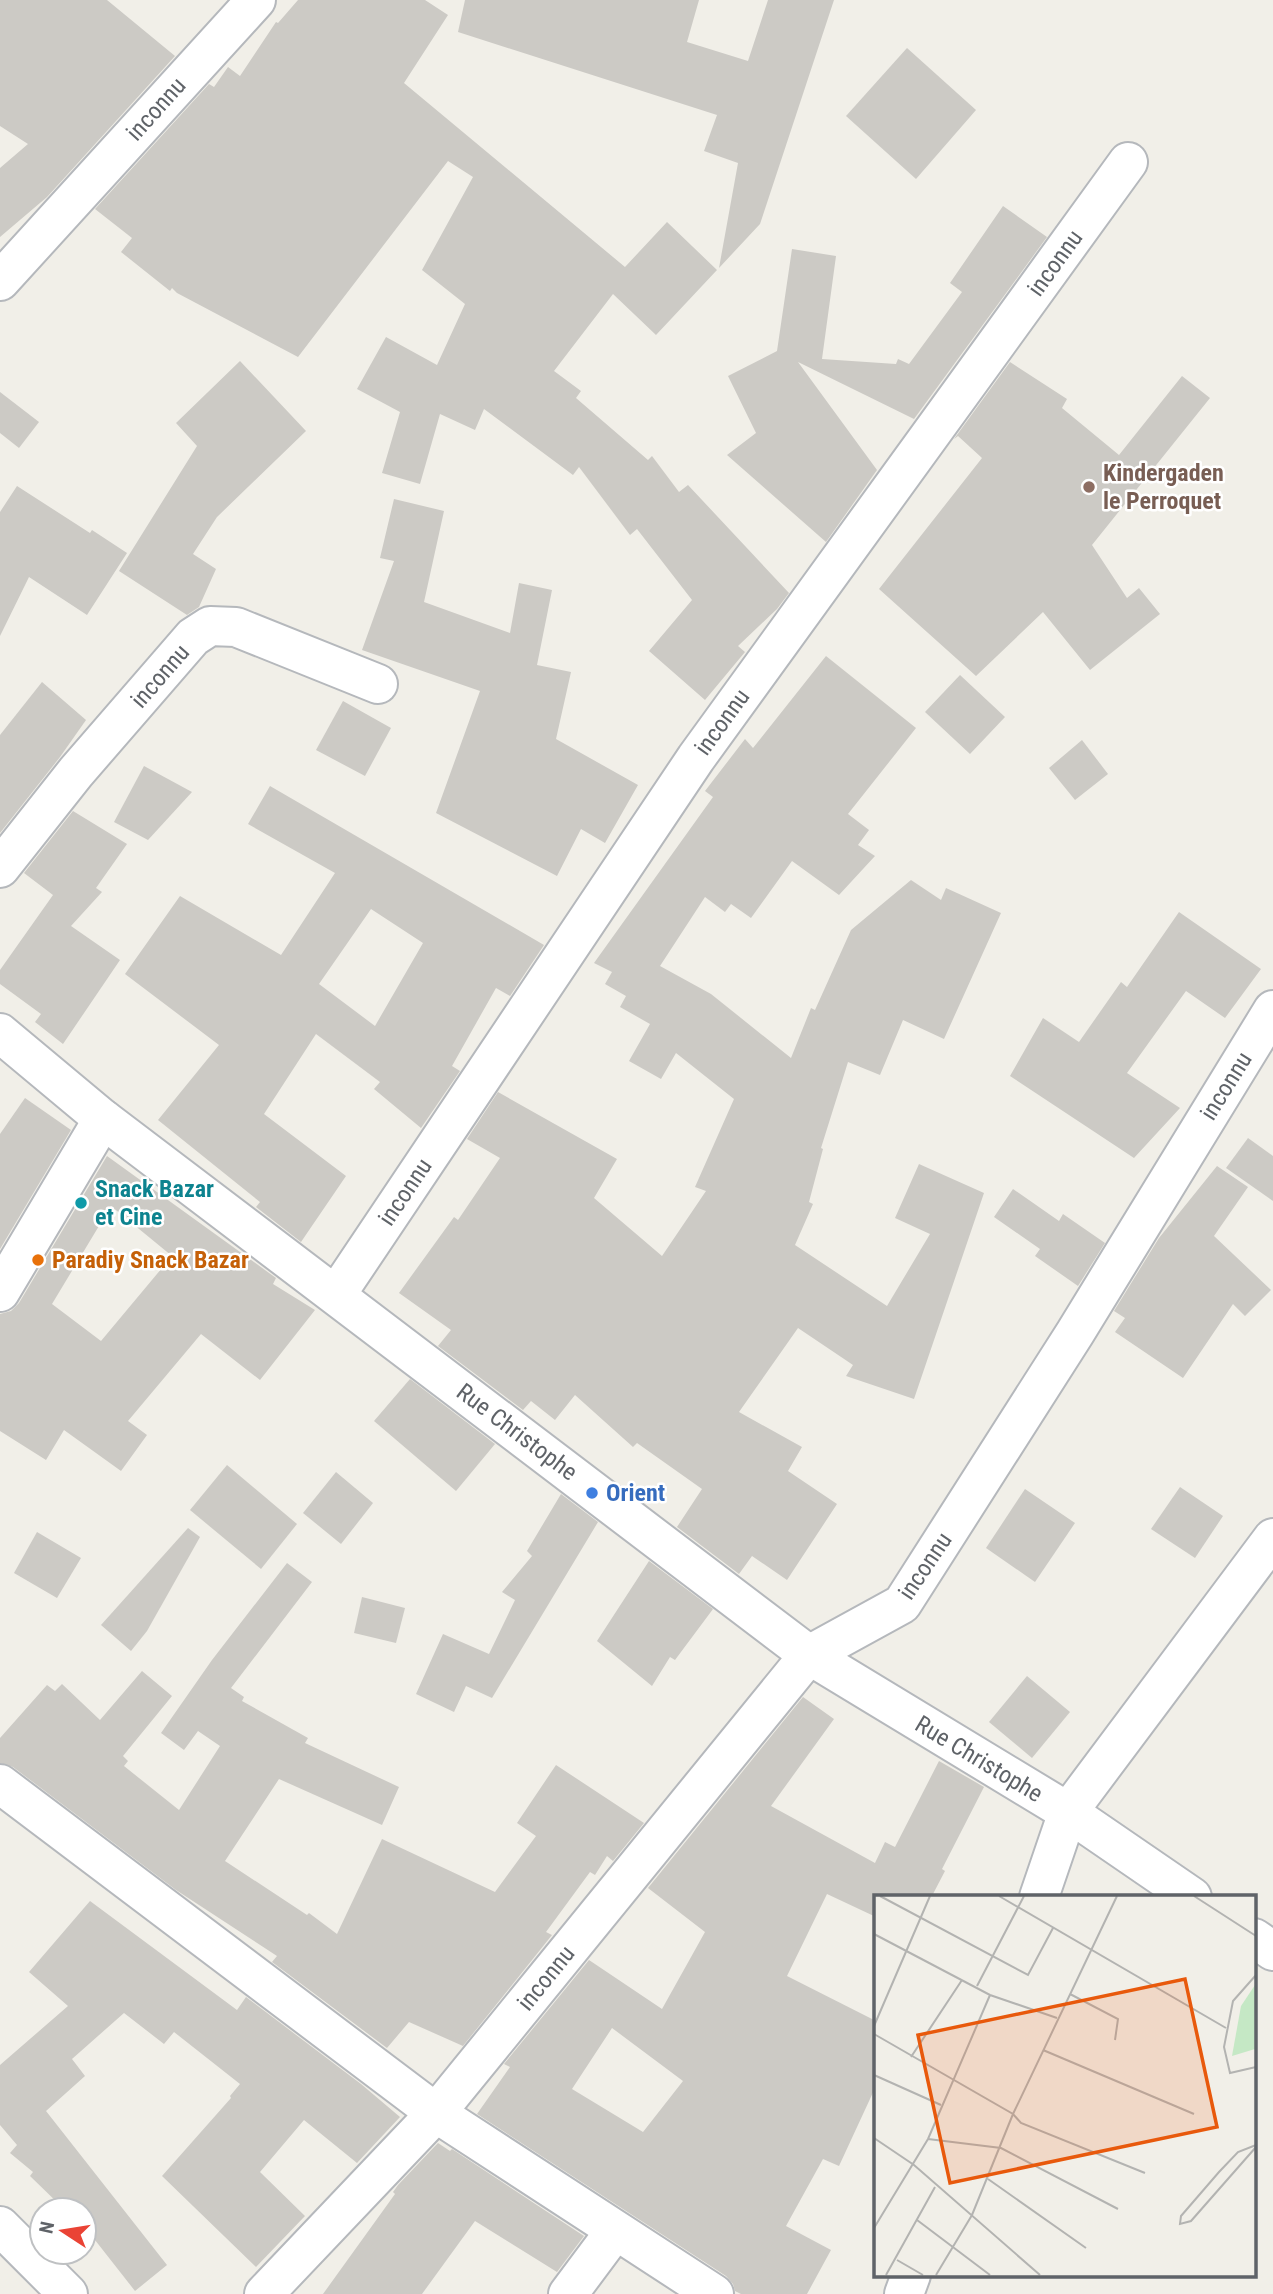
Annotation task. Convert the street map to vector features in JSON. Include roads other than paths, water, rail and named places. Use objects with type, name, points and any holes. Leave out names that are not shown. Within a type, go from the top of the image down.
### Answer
[{"type":"street","name":"inconnu","points":[[0,281],[256,0]]},
{"type":"street","name":"inconnu","points":[[336,1295],[696,758],[1128,162]]},
{"type":"street","name":"inconnu","points":[[0,868],[76,772],[193,637],[211,626],[236,627],[378,684]]},
{"type":"street","name":"inconnu","points":[[264,2294],[436,2113],[809,1655],[902,1604],[1075,1333],[1273,1010]]},
{"type":"street","name":"Rue Christophe","points":[[0,1033],[103,1119],[809,1655],[1068,1812],[1189,1895]]},
{"type":"street","points":[[0,1292],[103,1119]]},
{"type":"street","points":[[1040,1895],[1068,1812],[1273,1538]]},
{"type":"street","points":[[0,1784],[436,2113],[714,2294]]},
{"type":"street","points":[[1256,1939],[1273,1951]]},
{"type":"street","points":[[0,2226],[68,2294]]},
{"type":"street","points":[[568,2294],[615,2231]]},
{"type":"street","points":[[904,2294],[911,2276]]},
{"type":"place","name":"Kindergaden le Perroquet","points":[[1089,487]]},
{"type":"place","name":"Snack Bazar et Cine","points":[[81,1203]]},
{"type":"place","name":"Paradiy Snack Bazar","points":[[38,1260]]},
{"type":"place","name":"Orient","points":[[592,1493]]}]
